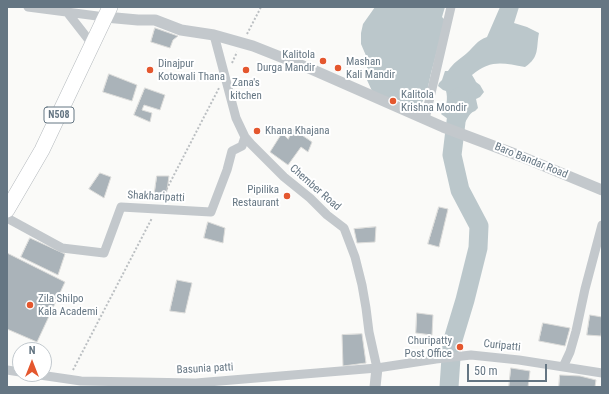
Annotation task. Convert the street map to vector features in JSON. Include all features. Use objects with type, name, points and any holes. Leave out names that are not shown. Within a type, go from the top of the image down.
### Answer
[{"type":"highway","name":"N508","points":[[7,210],[42,150],[107,12]]},
{"type":"street","points":[[28,7],[67,12],[107,12]]},
{"type":"street","points":[[425,119],[451,7]]},
{"type":"street","points":[[67,12],[92,44]]},
{"type":"street","name":"Baro Bandar Road","points":[[107,12],[138,20],[155,20],[181,30],[214,35],[253,46],[311,68],[454,131],[520,156],[602,190]]},
{"type":"street","name":"Chember Road","points":[[214,35],[236,118],[245,137],[284,177],[344,228],[355,257],[362,285],[369,332],[377,368]]},
{"type":"street","name":"Shakharipatti","points":[[7,218],[62,248],[104,253],[122,207],[211,212],[227,170],[232,151],[242,146],[245,137]]},
{"type":"street","points":[[563,367],[570,352],[576,331],[602,225]]},
{"type":"street","name":"Curipatti","points":[[436,358],[471,355],[519,360],[602,373]]},
{"type":"street","name":"Basunia patti","points":[[52,377],[81,381],[181,385],[377,368],[436,358]]},
{"type":"street","points":[[375,387],[377,368]]},
{"type":"path","points":[[231,64],[261,7]]},
{"type":"path","points":[[158,204],[220,85]]},
{"type":"path","points":[[71,373],[155,212]]},
{"type":"shaded area","points":[[375,7],[445,7],[442,17],[445,20],[428,88],[424,99],[417,110],[405,106],[399,100],[386,99],[372,91],[367,80],[367,58],[361,44],[361,33],[363,24]]},
{"type":"shaded area","points":[[500,7],[519,7],[514,23],[539,33],[535,56],[533,60],[525,67],[491,64],[485,66],[472,75],[484,92],[476,99],[478,108],[471,113],[462,125],[454,122],[456,118],[448,119],[441,114],[446,106],[447,94],[446,91],[438,86],[445,71],[448,71],[454,63],[478,42],[487,37]]},
{"type":"building","points":[[155,28],[178,36],[173,40],[170,48],[151,42]]},
{"type":"building","points":[[109,74],[137,85],[132,101],[103,92]]},
{"type":"building","points":[[145,88],[165,95],[160,110],[144,105],[142,110],[152,113],[150,122],[134,115]]},
{"type":"building","points":[[293,129],[312,142],[308,152],[301,147],[288,165],[270,152],[282,133],[288,139]]},
{"type":"building","points":[[100,173],[111,177],[104,198],[89,189]]},
{"type":"building","points":[[157,176],[169,176],[166,198],[154,197]]},
{"type":"building","points":[[439,207],[448,209],[439,247],[428,244]]},
{"type":"building","points":[[208,222],[225,228],[223,243],[204,238]]},
{"type":"building","points":[[376,227],[375,242],[357,243],[354,229]]},
{"type":"building","points":[[30,238],[65,254],[58,275],[21,257]]},
{"type":"building","name":"Zila Shilpo Kala Academi","points":[[7,253],[65,282],[37,342],[7,329]]},
{"type":"building","points":[[177,280],[192,283],[185,313],[170,311]]},
{"type":"building","points":[[417,313],[433,315],[432,335],[416,333]]},
{"type":"building","points":[[590,315],[602,317],[601,336],[587,335]]},
{"type":"building","points":[[543,323],[570,328],[565,346],[539,341]]},
{"type":"building","points":[[362,334],[366,363],[343,366],[342,335]]},
{"type":"building","points":[[511,368],[530,371],[528,387],[509,387]]},
{"type":"building","points":[[560,375],[580,376],[596,380],[595,387],[559,387]]},
{"type":"waterway","points":[[449,387],[452,343],[478,248],[479,226],[460,190],[452,155],[459,97]]},
{"type":"place","name":"Kalitola Durga Mandir","points":[[323,61]]},
{"type":"place","name":"Mashan Kali Mandir","points":[[338,68]]},
{"type":"place","name":"Dinajpur Kotowali Thana","points":[[150,70]]},
{"type":"place","name":"Zana's kitchen","points":[[246,70]]},
{"type":"place","name":"Kalitola Krishna Mondir","points":[[393,101]]},
{"type":"place","name":"Khana Khajana","points":[[257,131]]},
{"type":"place","name":"Pipilika Restaurant","points":[[287,196]]},
{"type":"place","name":"Zila Shilpo Kala Academi","points":[[30,305]]},
{"type":"place","name":"Churipatty Post Office","points":[[460,347]]}]
